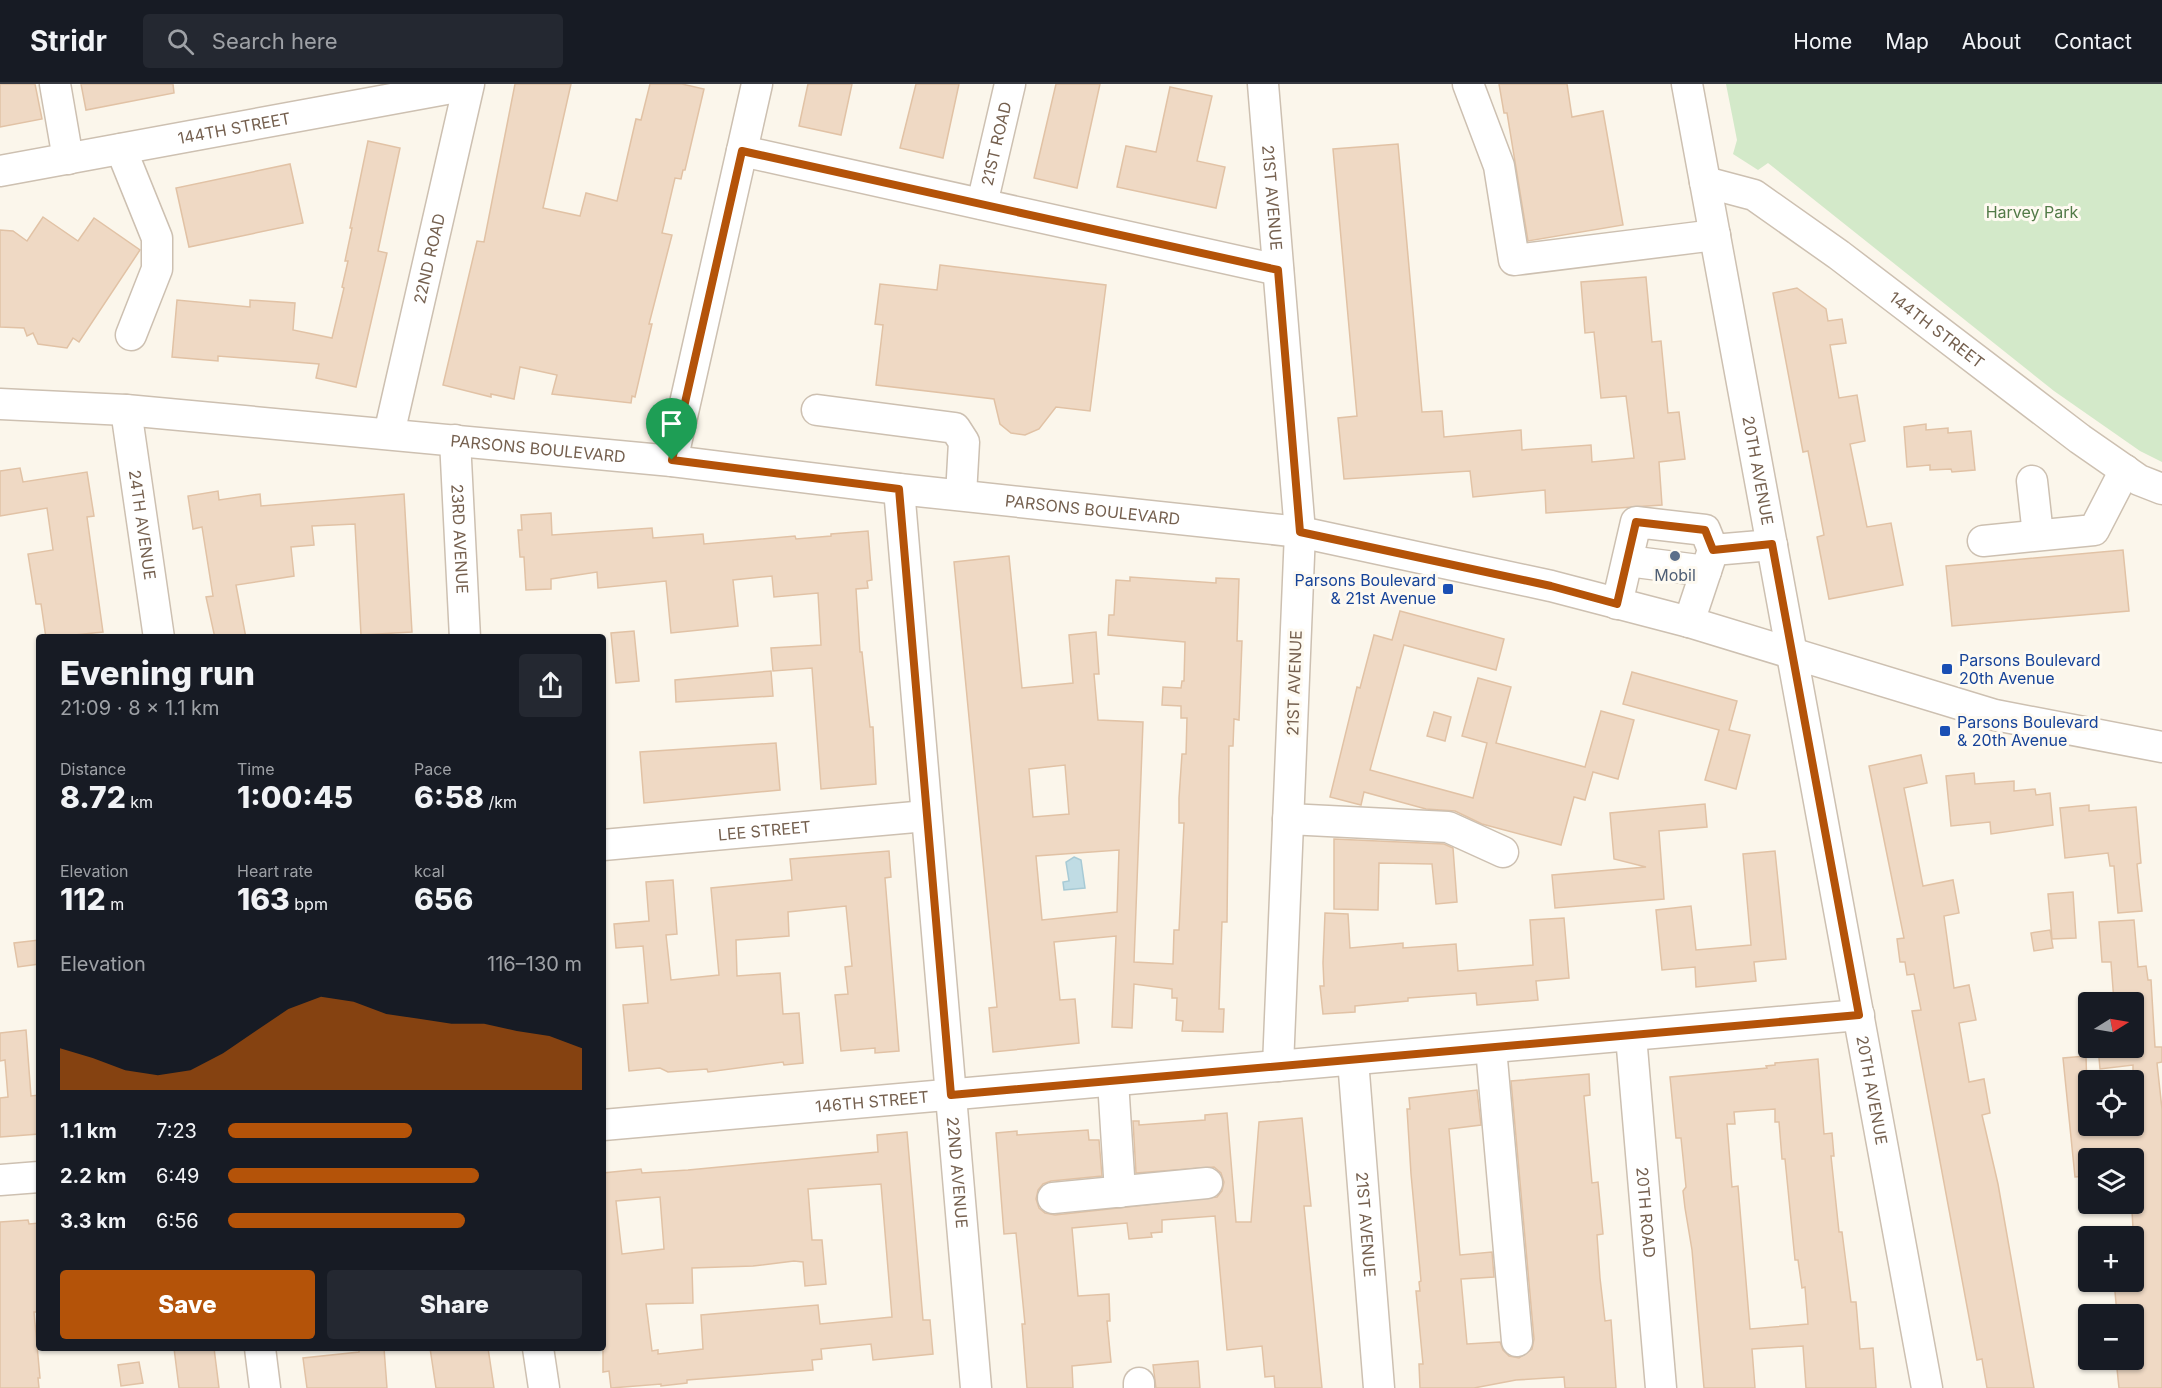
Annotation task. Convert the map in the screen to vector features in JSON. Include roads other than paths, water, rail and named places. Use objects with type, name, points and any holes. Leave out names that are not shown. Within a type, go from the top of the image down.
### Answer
[{"type":"street","points":[[56,84],[68,159]]},
{"type":"street","points":[[672,460],[758,84]]},
{"type":"street","name":"21ST ROAD","points":[[982,204],[1010,84]]},
{"type":"street","name":"21ST AVENUE","points":[[1263,84],[1300,532],[1278,1066]]},
{"type":"street","points":[[1468,84],[1499,166],[1514,260],[1715,235]]},
{"type":"street","name":"20TH AVENUE","points":[[1687,84],[1928,1388]]},
{"type":"street","name":"144TH STREET","points":[[0,171],[469,85]]},
{"type":"street","name":"22ND ROAD","points":[[389,434],[469,85]]},
{"type":"street","points":[[121,149],[157,238],[157,269],[130,335]]},
{"type":"street","points":[[742,151],[1278,270]]},
{"type":"street","name":"144TH STREET","points":[[1705,182],[1754,195],[1839,255],[2080,439],[2139,480],[2162,489]]},
{"type":"street","name":"PARSONS BOULEVARD","points":[[0,404],[126,410],[672,460],[899,489],[1300,532],[1551,586],[1689,622],[1995,715],[2162,747]]},
{"type":"street","name":"24TH AVENUE","points":[[126,410],[158,634]]},
{"type":"street","points":[[817,410],[956,428],[964,442],[961,495]]},
{"type":"street","name":"23RD AVENUE","points":[[455,440],[465,634]]},
{"type":"street","points":[[1983,541],[2094,530],[2125,470]]},
{"type":"street","points":[[2032,481],[2038,536]]},
{"type":"street","name":"22ND AVENUE","points":[[899,489],[975,1388]]},
{"type":"street","points":[[1617,604],[1636,522],[1705,530],[1710,561],[1689,622]]},
{"type":"street","points":[[1628,561],[1710,561],[1772,544]]},
{"type":"street","name":"LEE STREET","points":[[606,845],[926,816]]},
{"type":"street","points":[[1288,819],[1448,827],[1503,852]]},
{"type":"street","name":"146TH STREET","points":[[606,1125],[1859,1015]]},
{"type":"street","name":"20TH ROAD","points":[[1631,1036],[1661,1388]]},
{"type":"street","points":[[1491,1048],[1517,1341]]},
{"type":"street","name":"21ST AVENUE","points":[[1353,1060],[1379,1388]]},
{"type":"street","points":[[1113,1081],[1120,1192]]},
{"type":"street","points":[[0,1180],[36,1177]]},
{"type":"street","points":[[1053,1198],[1207,1182]]},
{"type":"street","points":[[260,1351],[265,1388]]},
{"type":"street","points":[[538,1351],[544,1388]]},
{"type":"water","points":[[1074,857],[1081,860],[1085,888],[1064,890],[1063,882],[1069,881],[1066,862]]},
{"type":"place","name":"Mobil","points":[[1675,556]]},
{"type":"place","name":"Parsons Boulevard & 21st Avenue","points":[[1448,589]]},
{"type":"place","name":"Parsons Boulevard 20th Avenue","points":[[1947,669]]},
{"type":"place","name":"Parsons Boulevard & 20th Avenue","points":[[1945,731]]},
{"type":"park label","name":"Harvey Park","points":[[2032,212]]}]
